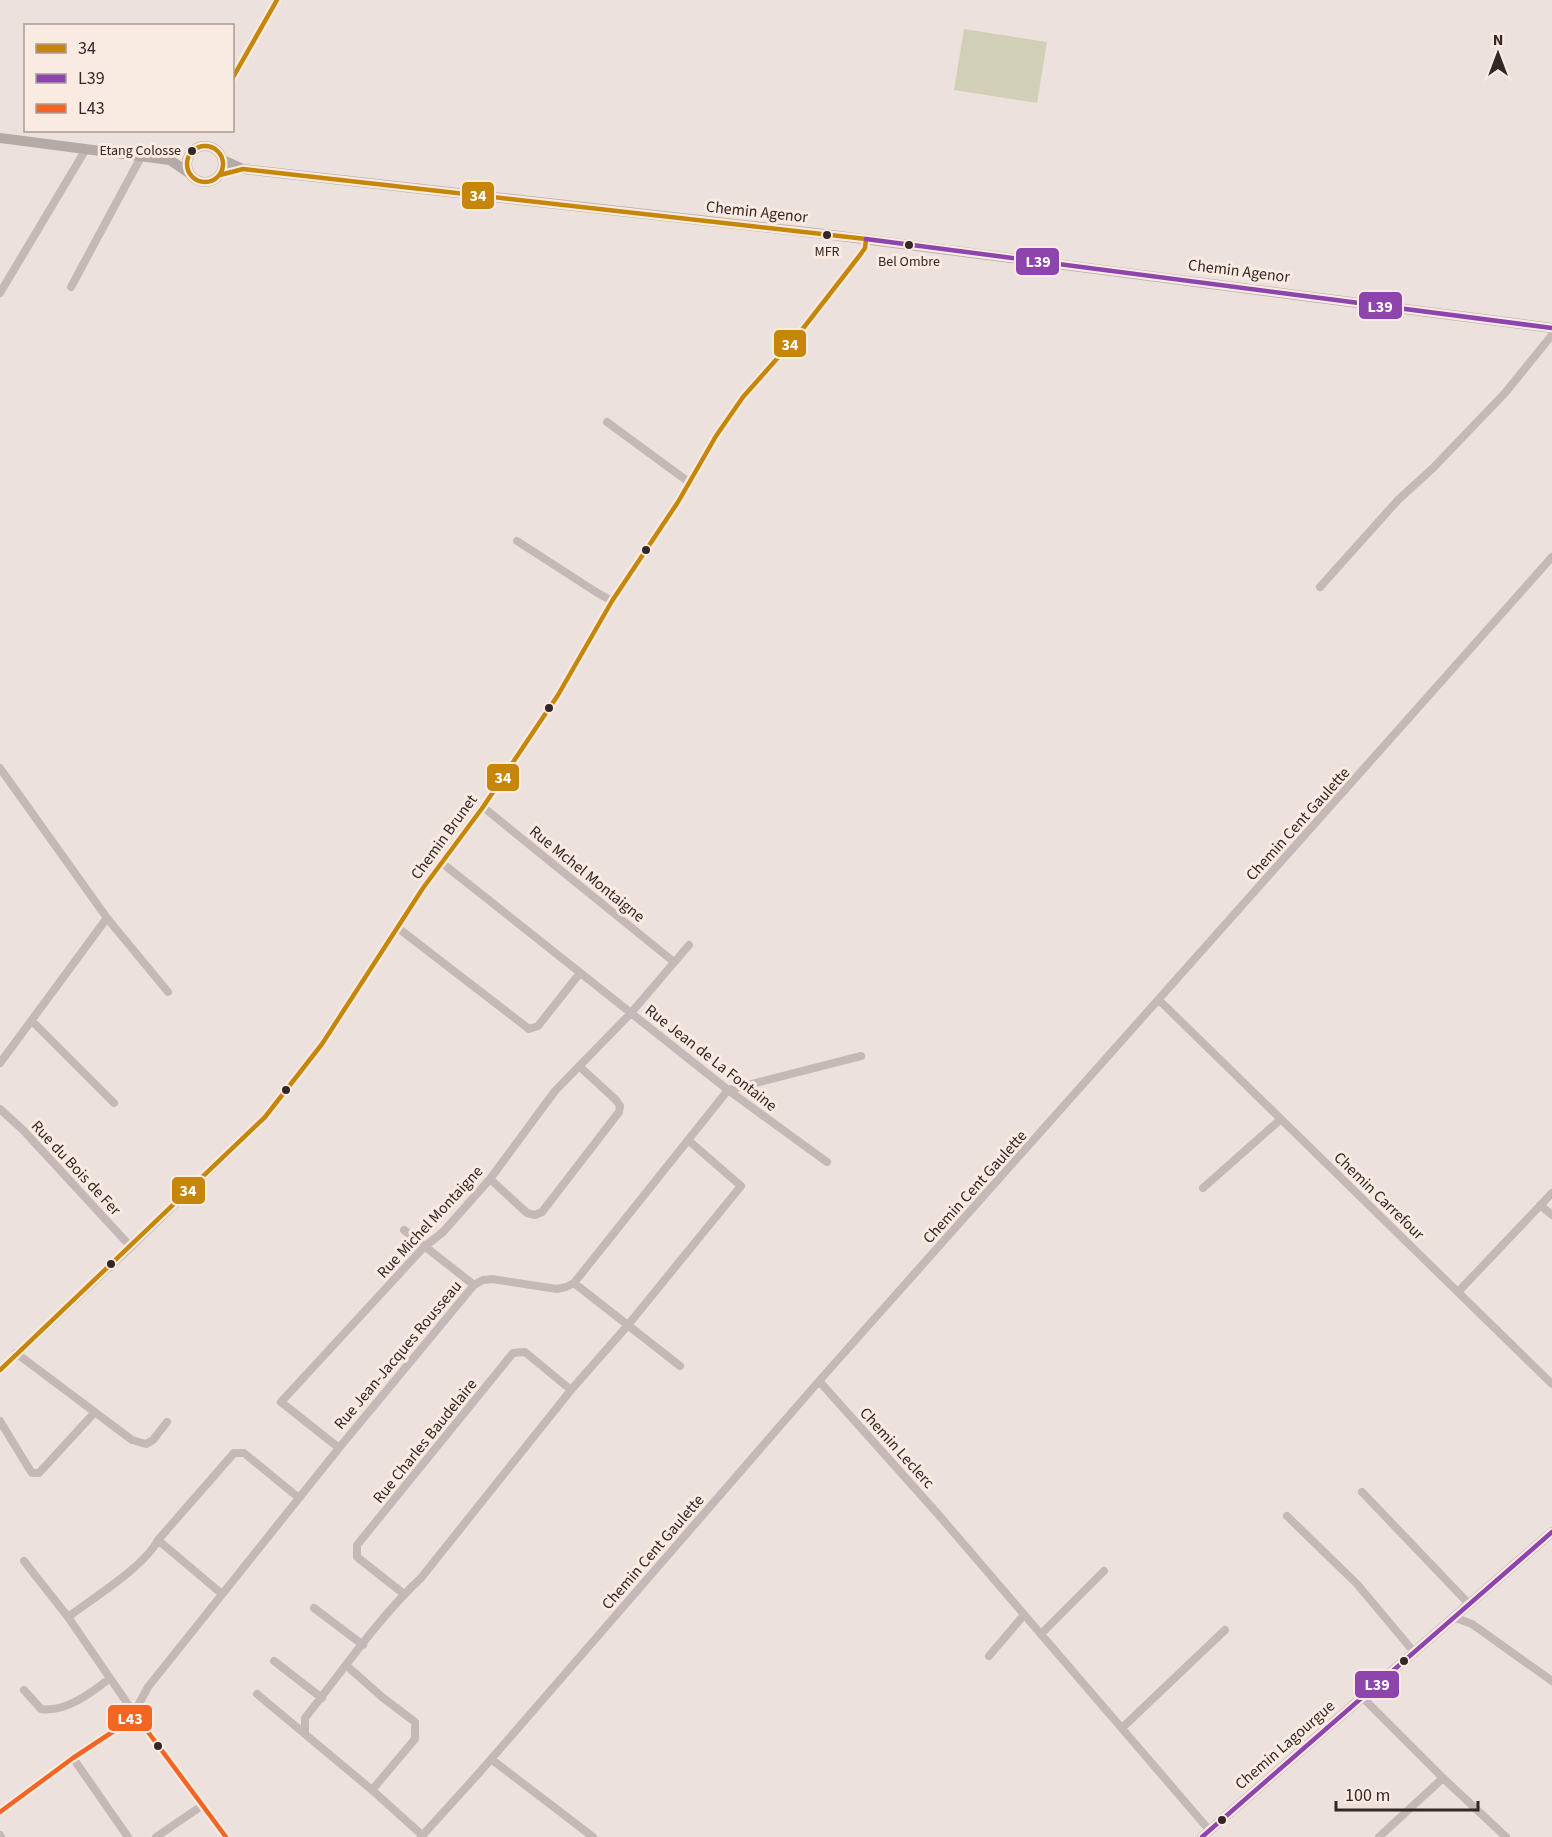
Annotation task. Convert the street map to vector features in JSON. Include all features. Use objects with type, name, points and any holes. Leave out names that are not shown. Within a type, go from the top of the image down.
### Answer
[{"type":"main road","name":"Chemin Agenor","points":[[0,138],[170,160],[197,180],[207,182],[220,175],[243,169]]},
{"type":"main road","name":"Chemin Agenor","points":[[170,160],[190,154],[198,147],[208,146],[218,151],[223,160],[243,169],[866,239],[1552,328]]},
{"type":"main road","points":[[189,173],[187,163],[190,154]]},
{"type":"main road","points":[[220,175],[223,160]]},
{"type":"street","points":[[0,293],[86,149]]},
{"type":"street","points":[[71,287],[142,155]]},
{"type":"street","name":"Chemin Brunet","points":[[0,1370],[132,1247],[265,1117],[322,1044],[398,927],[483,807],[558,695],[612,601],[690,483],[716,436],[743,398],[798,335],[860,255],[865,248],[866,239]]},
{"type":"street","points":[[1320,587],[1398,500],[1433,468],[1505,393],[1552,335]]},
{"type":"street","points":[[608,422],[690,483]]},
{"type":"street","points":[[517,542],[612,601]]},
{"type":"street","name":"Chemin Cent Gaulette","points":[[422,1836],[819,1381],[1552,557]]},
{"type":"street","points":[[0,768],[106,918],[168,992]]},
{"type":"street","name":"Rue Mchel Montaigne","points":[[483,807],[674,962]]},
{"type":"street","name":"Rue Jean de La Fontaine","points":[[442,863],[728,1090],[827,1162]]},
{"type":"street","points":[[0,1063],[106,918]]},
{"type":"street","points":[[398,927],[529,1029],[538,1026],[580,973]]},
{"type":"street","name":"Rue Michel Montaigne","points":[[339,1448],[281,1402],[424,1247],[443,1232],[490,1179],[555,1091],[631,1013],[689,945]]},
{"type":"street","name":"Chemin Carrefour","points":[[1159,1000],[1552,1384]]},
{"type":"street","points":[[32,1021],[114,1103]]},
{"type":"street","points":[[680,1366],[574,1282],[728,1090],[861,1056]]},
{"type":"street","points":[[490,1179],[527,1213],[536,1215],[542,1212],[619,1112],[620,1106],[616,1100],[579,1066]]},
{"type":"street","name":"Rue du Bois de Fer","points":[[0,1108],[132,1247]]},
{"type":"street","points":[[1203,1188],[1281,1119]]},
{"type":"street","points":[[305,1733],[305,1718],[363,1645],[404,1594],[421,1578],[571,1390],[628,1325],[741,1186],[688,1140]]},
{"type":"street","points":[[1458,1292],[1552,1193]]},
{"type":"street","points":[[1540,1205],[1552,1215]]},
{"type":"street","points":[[404,1230],[474,1285]]},
{"type":"street","name":"Rue Jean-Jacques Rousseau","points":[[134,1713],[148,1687],[339,1448],[474,1285],[483,1280],[492,1279],[557,1289],[574,1282]]},
{"type":"street","name":"Rue Charles Baudelaire","points":[[404,1594],[357,1557],[357,1545],[513,1353],[525,1352],[571,1390]]},
{"type":"street","points":[[16,1353],[140,1444],[153,1440],[167,1422]]},
{"type":"street","name":"Chemin Leclerc","points":[[819,1381],[937,1513],[1122,1728],[1206,1834]]},
{"type":"street","points":[[0,1422],[32,1473],[39,1473],[95,1413]]},
{"type":"street","points":[[68,1617],[153,1551],[158,1540],[234,1453],[244,1453],[299,1498]]},
{"type":"street","points":[[1362,1492],[1469,1604]]},
{"type":"street","points":[[1287,1515],[1357,1584],[1414,1652]]},
{"type":"street","name":"Chemin Lagourgue","points":[[1206,1834],[1552,1532]]},
{"type":"street","points":[[158,1540],[222,1594]]},
{"type":"street","points":[[24,1561],[68,1617],[134,1713],[225,1837]]},
{"type":"street","points":[[1041,1634],[1104,1571]]},
{"type":"street","points":[[314,1608],[363,1645]]},
{"type":"street","points":[[988,1656],[1024,1615]]},
{"type":"street","points":[[1453,1617],[1472,1624],[1552,1681]]},
{"type":"street","points":[[1122,1728],[1226,1630]]},
{"type":"street","points":[[274,1661],[322,1698]]},
{"type":"street","points":[[347,1666],[415,1722],[415,1739],[372,1790]]},
{"type":"street","points":[[24,1690],[41,1709],[50,1710],[88,1694],[110,1678]]},
{"type":"street","points":[[257,1694],[372,1790],[422,1836]]},
{"type":"street","points":[[1363,1698],[1506,1837]]},
{"type":"street","points":[[0,1812],[73,1758],[126,1723],[134,1713]]},
{"type":"street","points":[[73,1758],[128,1837]]},
{"type":"street","points":[[491,1759],[593,1837]]},
{"type":"street","points":[[1386,1835],[1443,1778]]},
{"type":"street","points":[[156,1837],[203,1804]]},
{"type":"shaded area","points":[[964,29],[1047,42],[1037,103],[954,90]]},
{"type":"transit line","name":"34","points":[[234,75],[277,0]]},
{"type":"transit line","name":"34","points":[[205,146],[218,151],[223,164],[218,177],[205,182],[192,177],[187,164],[192,151],[205,146]]},
{"type":"transit line","name":"34","points":[[0,1370],[265,1117],[322,1044],[423,888],[483,807],[558,695],[612,601],[678,502],[716,436],[743,397],[798,335],[860,255],[865,248],[866,239],[243,169],[220,175]]},
{"type":"transit line","name":"L39","points":[[866,239],[1552,328]]},
{"type":"transit line","name":"L39","points":[[1202,1837],[1552,1532]]},
{"type":"transit line","name":"L43","points":[[0,1812],[73,1758],[126,1723],[134,1713],[226,1837]]},
{"type":"place","name":"Etang Colosse","points":[[192,151]]},
{"type":"place","name":"MFR","points":[[827,235]]},
{"type":"place","name":"Bel Ombre","points":[[909,245]]}]
